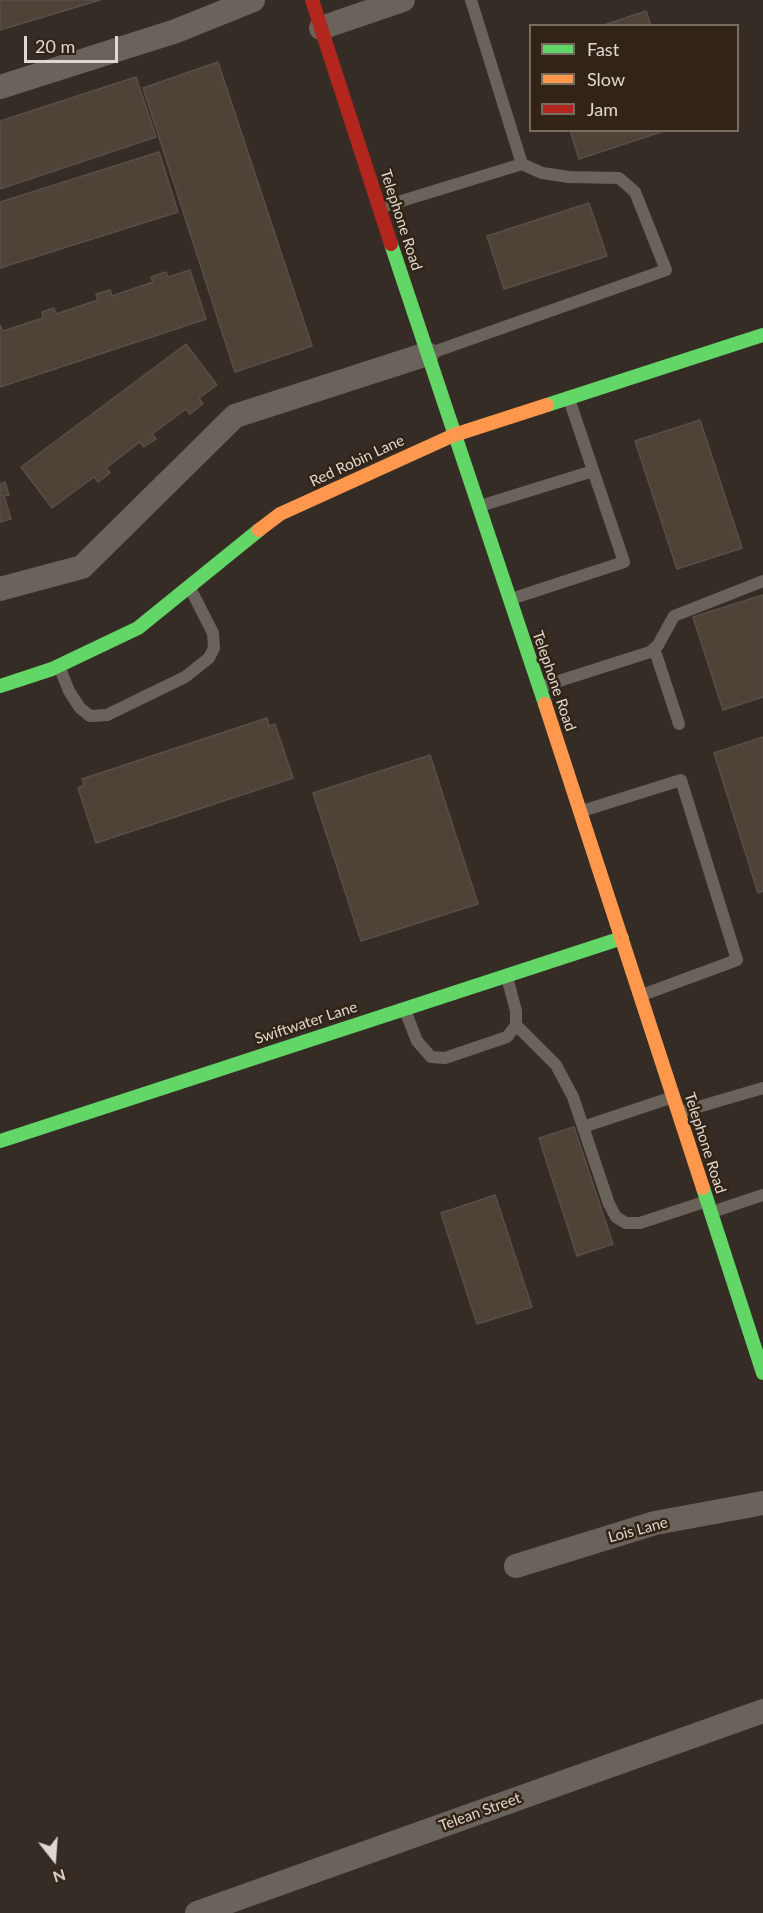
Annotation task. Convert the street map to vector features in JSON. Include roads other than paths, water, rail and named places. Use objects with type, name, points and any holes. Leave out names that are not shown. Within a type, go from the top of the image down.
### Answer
[{"type":"street","points":[[0,87],[176,31],[253,0]]},
{"type":"street","name":"Telephone Road","points":[[312,0],[427,354],[581,811],[709,1207],[751,1320],[763,1373]]},
{"type":"street","points":[[321,28],[403,0]]},
{"type":"street","name":"Red Robin Lane","points":[[0,686],[59,666],[138,628],[280,514],[454,435],[763,334]]},
{"type":"street","points":[[0,589],[82,567],[235,416],[427,354]]},
{"type":"street","name":"Swiftwater Lane","points":[[0,1141],[622,938]]},
{"type":"street","name":"Lois Lane","points":[[516,1566],[655,1523],[763,1503]]},
{"type":"street","name":"Telean Street","points":[[197,1913],[763,1711]]},
{"type":"lane","points":[[471,0],[522,164]]},
{"type":"lane","points":[[381,207],[522,164],[542,173],[569,177],[619,178],[635,192],[666,270],[427,354]]},
{"type":"lane","points":[[509,600],[624,562],[568,398]]},
{"type":"lane","points":[[478,507],[593,471]]},
{"type":"lane","points":[[539,688],[641,656],[654,648],[674,616],[763,581]]},
{"type":"lane","points":[[59,666],[69,691],[80,708],[90,716],[106,715],[185,677],[209,658],[214,648],[213,633],[190,587]]},
{"type":"lane","points":[[654,648],[679,724]]},
{"type":"lane","points":[[581,811],[681,780],[737,960],[641,995]]},
{"type":"lane","points":[[404,1009],[417,1041],[431,1057],[445,1059],[507,1037],[516,1025],[516,1011],[507,975]]},
{"type":"lane","points":[[516,1025],[556,1065],[573,1097],[609,1204],[616,1217],[626,1223],[640,1223],[763,1195]]},
{"type":"lane","points":[[678,1113],[763,1088]]},
{"type":"lane","points":[[583,1127],[673,1097]]}]
